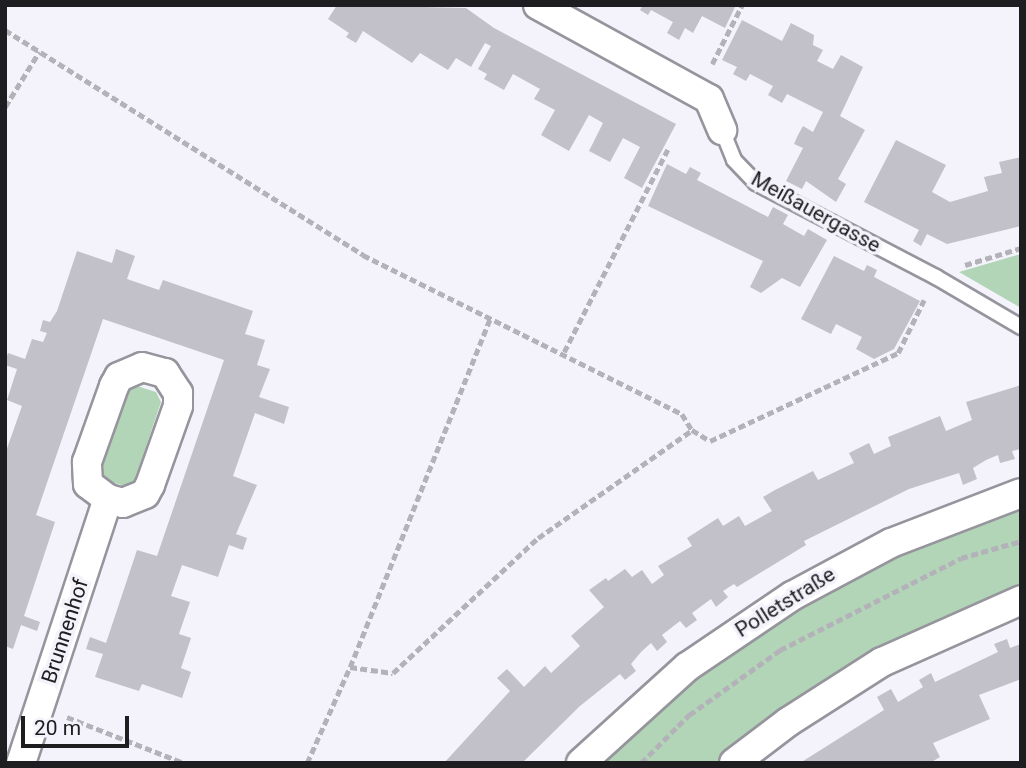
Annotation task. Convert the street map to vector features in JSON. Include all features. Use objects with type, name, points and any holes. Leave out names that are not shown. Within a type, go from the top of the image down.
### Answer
[{"type":"street","name":"Meißauergasse","points":[[538,5],[709,99],[722,130]]},
{"type":"street","points":[[142,367],[154,368],[173,383],[178,405],[145,494],[123,503],[108,499],[88,484],[86,474],[105,411],[119,377],[142,367]]},
{"type":"street","name":"Polletstraße","points":[[581,763],[687,667],[792,596],[891,543],[1021,493]]},
{"type":"street","name":"Brunnenhof","points":[[21,763],[108,499]]},
{"type":"street","points":[[734,763],[863,673],[1021,600]]},
{"type":"lane","name":"Meißauergasse","points":[[722,130],[734,160],[756,183],[934,276],[1021,327]]},
{"type":"path","points":[[709,69],[742,5]]},
{"type":"path","points":[[5,30],[363,255],[564,352],[682,414],[692,430],[710,441],[898,353],[934,276],[1021,248]]},
{"type":"path","points":[[5,107],[39,52]]},
{"type":"path","points":[[564,352],[669,147]]},
{"type":"path","points":[[306,763],[350,667],[490,318]]},
{"type":"path","points":[[350,667],[393,673],[538,538],[692,430]]},
{"type":"path","points":[[641,763],[689,715],[779,650],[961,558],[1021,541]]},
{"type":"path","points":[[40,709],[184,763]]},
{"type":"green space","points":[[1021,254],[1021,308],[959,272]]},
{"type":"green space","points":[[137,386],[156,392],[161,402],[134,483],[124,486],[103,479],[100,470],[128,389]]},
{"type":"green space","points":[[1021,505],[1021,586],[894,642],[836,674],[790,703],[715,763],[598,763],[728,652],[822,591],[897,553]]},
{"type":"building","points":[[337,5],[466,8],[494,28],[676,124],[642,188],[624,178],[640,147],[623,138],[610,162],[589,151],[603,123],[589,115],[569,151],[541,135],[555,110],[534,99],[540,89],[513,74],[504,90],[484,79],[487,74],[478,69],[491,46],[485,43],[471,67],[456,58],[448,70],[420,53],[412,63],[363,31],[356,43],[346,37],[349,33],[328,19]]},
{"type":"building","points":[[643,5],[736,5],[725,28],[702,16],[693,33],[685,28],[679,40],[667,33],[673,22],[651,10],[648,15],[640,10]]},
{"type":"building","points":[[742,20],[782,41],[791,23],[814,35],[813,45],[823,50],[817,61],[833,69],[841,55],[863,67],[840,116],[865,130],[838,179],[846,184],[836,202],[806,181],[802,189],[786,181],[803,148],[794,144],[798,135],[803,126],[813,132],[823,112],[787,94],[782,103],[768,95],[773,86],[750,74],[746,81],[733,74],[737,67],[722,60]]},
{"type":"building","points":[[896,140],[946,165],[932,192],[950,202],[988,191],[984,177],[1002,173],[999,162],[1021,157],[1021,226],[947,244],[927,234],[921,246],[913,241],[919,230],[864,202]]},
{"type":"building","points":[[667,164],[686,174],[690,167],[701,173],[697,180],[768,217],[773,207],[788,215],[783,224],[804,236],[808,229],[827,240],[800,287],[782,278],[761,293],[750,287],[763,261],[648,206]]},
{"type":"building","points":[[116,249],[135,256],[127,279],[159,290],[163,280],[253,311],[245,334],[265,340],[257,365],[270,369],[259,397],[289,407],[284,424],[255,413],[233,476],[257,485],[236,534],[247,538],[243,550],[229,545],[218,577],[182,565],[171,596],[190,602],[179,634],[191,638],[181,668],[191,672],[182,698],[142,684],[139,691],[95,677],[103,654],[86,649],[90,637],[106,643],[137,550],[157,556],[224,360],[103,319],[36,515],[55,522],[24,616],[40,622],[37,631],[21,625],[13,649],[5,646],[5,454],[22,406],[7,400],[17,369],[5,365],[5,361],[8,353],[25,359],[32,339],[43,342],[47,333],[40,331],[43,320],[50,322],[57,311],[77,251],[112,263]]},
{"type":"building","points":[[834,256],[864,271],[867,265],[877,270],[874,277],[920,301],[894,349],[874,359],[856,349],[862,337],[836,324],[831,334],[801,319]]},
{"type":"building","points":[[1021,385],[1021,449],[1012,451],[1015,459],[1000,463],[998,455],[986,460],[973,468],[977,479],[963,485],[959,473],[909,489],[804,541],[806,545],[737,587],[734,584],[723,591],[728,597],[716,607],[711,599],[692,613],[697,620],[686,628],[680,621],[662,635],[667,642],[657,651],[651,643],[631,664],[636,671],[625,680],[620,674],[580,706],[522,763],[444,763],[510,691],[497,678],[507,669],[524,687],[545,666],[551,673],[580,646],[571,636],[604,607],[589,590],[606,578],[608,581],[625,569],[632,577],[642,570],[652,584],[664,575],[658,566],[692,546],[687,538],[718,518],[723,526],[739,516],[745,526],[772,511],[763,497],[775,490],[813,471],[818,480],[854,463],[849,453],[869,443],[874,454],[891,446],[888,437],[940,416],[946,431],[972,420],[966,402]]},
{"type":"building","points":[[1007,639],[1010,648],[1021,644],[1021,679],[979,695],[990,719],[933,743],[940,757],[930,763],[800,763],[884,710],[877,697],[891,689],[898,702],[923,687],[919,680],[931,673],[935,682],[998,652],[994,644]]}]
